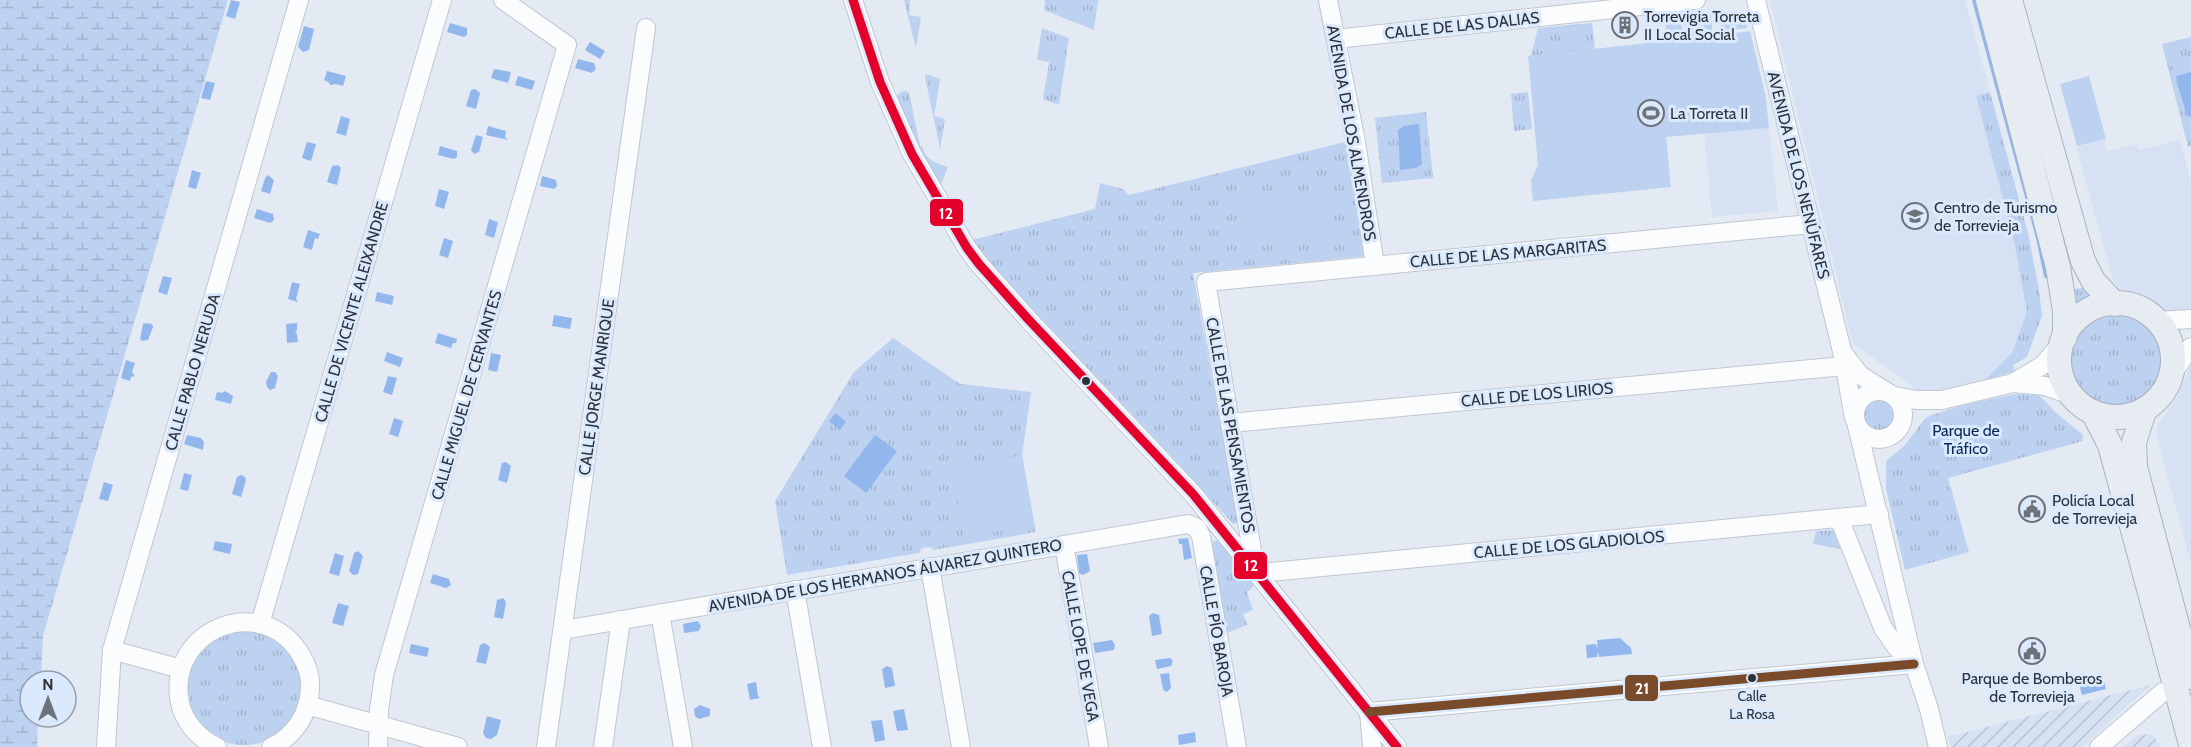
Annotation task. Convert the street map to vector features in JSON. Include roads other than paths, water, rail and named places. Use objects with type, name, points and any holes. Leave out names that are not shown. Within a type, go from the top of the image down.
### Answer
[{"type":"main road","points":[[1988,0],[2058,267],[2065,311],[2061,373],[2071,395],[2092,412],[2110,445],[2191,744]]},
{"type":"main road","points":[[2010,0],[2079,250],[2094,282],[2115,304]]},
{"type":"main road","points":[[2064,340],[2080,317],[2091,310],[2115,304],[2127,305],[2144,310],[2157,321],[2164,330],[2173,351],[2172,374],[2157,400],[2135,414],[2114,417],[2092,412]]},
{"type":"main road","points":[[2145,409],[2134,442],[2135,467],[2191,676]]},
{"type":"street","name":"CALLE PABLO NERUDA","points":[[106,747],[112,650],[299,0]]},
{"type":"street","name":"CALLE DE VICENTE ALEIXANDRE","points":[[260,624],[442,0]]},
{"type":"street","name":"CALLE MIGUEL DE CERVANTES","points":[[378,747],[378,725],[384,675],[567,45],[503,0]]},
{"type":"street","points":[[853,0],[880,82],[905,138],[968,248],[1008,298],[1140,436],[1222,527],[1397,747]]},
{"type":"street","name":"AVENIDA DE LOS ALMENDROS","points":[[1328,0],[1356,142],[1375,266]]},
{"type":"street","name":"CALLE DE LAS DALIAS","points":[[1336,39],[1696,0]]},
{"type":"street","name":"AVENIDA DE LOS NENÚFARES","points":[[1756,0],[1914,664],[1931,715],[1938,747]]},
{"type":"street","name":"CALLE JORGE MANRIQUE","points":[[546,747],[645,28]]},
{"type":"street","name":"CALLE DE LAS MARGARITAS","points":[[1206,282],[1811,224]]},
{"type":"street","name":"CALLE DE LAS PENSAMIENTOS","points":[[1206,282],[1257,571]]},
{"type":"street","points":[[2157,321],[2191,319]]},
{"type":"street","points":[[1942,400],[1894,432],[1874,439],[1861,432],[1856,422],[1857,404],[1861,398],[1874,391],[1916,400],[1942,400],[2013,383],[2043,365],[2064,340]]},
{"type":"street","points":[[2172,374],[2191,347]]},
{"type":"street","name":"AVENIDA DE LOS NENÚFARES","points":[[1843,358],[1860,375],[1892,394]]},
{"type":"street","name":"CALLE DE LOS LIRIOS","points":[[1230,423],[1843,358]]},
{"type":"street","points":[[2013,383],[2044,386],[2071,395]]},
{"type":"street","points":[[1892,394],[1899,402],[1903,414],[1894,432]]},
{"type":"street","name":"AVENIDA DE LOS NENÚFARES","points":[[1874,494],[1878,454],[1894,432]]},
{"type":"street","name":"CALLE DE LOS GLADIOLOS","points":[[1257,571],[1879,514]]},
{"type":"street","name":"AVENIDA DE LOS NENÚFARES","points":[[1839,518],[1883,628],[1897,648],[1914,664]]},
{"type":"street","name":"AVENIDA DE LOS HERMANOS ÁLVAREZ QUINTERO","points":[[562,630],[1188,524],[1197,528],[1201,536]]},
{"type":"street","points":[[1201,536],[1222,527]]},
{"type":"street","name":"CALLE PÍO BAROJA","points":[[1201,536],[1237,747]]},
{"type":"street","name":"CALLE LOPE DE VEGA","points":[[1064,545],[1099,747]]},
{"type":"street","points":[[930,567],[961,747]]},
{"type":"street","points":[[795,590],[822,747]]},
{"type":"street","points":[[660,613],[683,747]]},
{"type":"street","points":[[603,747],[621,620]]},
{"type":"street","points":[[217,747],[202,738],[186,719],[179,694],[181,669],[191,650],[206,634],[232,623],[260,624],[275,629],[287,637],[304,660],[309,674],[308,705],[297,727],[288,737],[271,747]]},
{"type":"street","points":[[112,650],[181,669]]},
{"type":"street","points":[[1369,712],[1914,664]]},
{"type":"street","points":[[2099,747],[2163,692]]},
{"type":"street","points":[[308,705],[458,747]]},
{"type":"street","points":[[1369,712],[1372,747]]},
{"type":"water","points":[[231,0],[240,2],[235,19],[226,16]]},
{"type":"water","points":[[450,23],[467,28],[467,35],[464,37],[447,32]]},
{"type":"water","points":[[304,26],[314,29],[309,50],[303,52],[298,47]]},
{"type":"water","points":[[590,42],[605,51],[600,59],[585,50]]},
{"type":"water","points":[[578,59],[594,63],[596,69],[592,73],[575,68]]},
{"type":"water","points":[[494,69],[511,72],[508,83],[491,78]]},
{"type":"water","points":[[327,71],[346,76],[343,86],[331,85],[324,80]]},
{"type":"water","points":[[2191,72],[2191,117],[2187,115],[2176,76]]},
{"type":"water","points":[[518,76],[535,81],[532,90],[515,85]]},
{"type":"water","points":[[206,81],[215,83],[210,100],[201,98]]},
{"type":"water","points":[[475,89],[480,93],[476,109],[466,106],[471,90]]},
{"type":"water","points":[[341,116],[350,119],[346,136],[336,133]]},
{"type":"water","points":[[1419,124],[1422,164],[1416,168],[1400,170],[1398,130],[1404,126]]},
{"type":"water","points":[[488,126],[506,131],[505,137],[508,140],[486,135]]},
{"type":"water","points":[[476,135],[483,137],[479,152],[474,154],[471,150]]},
{"type":"water","points":[[307,142],[316,144],[311,161],[302,158]]},
{"type":"water","points":[[440,146],[457,151],[457,157],[454,159],[438,155]]},
{"type":"water","points":[[338,165],[341,168],[337,185],[327,182],[332,166]]},
{"type":"water","points":[[192,170],[201,173],[196,189],[188,187]]},
{"type":"water","points":[[268,175],[274,180],[270,194],[261,191]]},
{"type":"water","points":[[542,176],[556,180],[557,186],[554,189],[540,186]]},
{"type":"water","points":[[439,189],[449,192],[444,209],[435,206]]},
{"type":"water","points":[[257,209],[273,214],[274,220],[270,223],[254,218]]},
{"type":"water","points":[[489,219],[498,222],[494,238],[485,235]]},
{"type":"water","points":[[308,230],[320,234],[318,239],[315,238],[312,250],[303,247]]},
{"type":"water","points":[[444,238],[453,241],[448,258],[439,255]]},
{"type":"water","points":[[163,276],[172,278],[167,295],[158,292]]},
{"type":"water","points":[[292,282],[300,284],[296,299],[298,302],[288,299]]},
{"type":"water","points":[[377,292],[394,296],[392,305],[375,301]]},
{"type":"water","points":[[554,315],[572,318],[570,329],[552,326]]},
{"type":"water","points":[[297,323],[295,332],[298,342],[287,343],[286,324]]},
{"type":"water","points":[[143,324],[152,324],[153,327],[148,340],[142,341],[140,339]]},
{"type":"water","points":[[438,333],[457,339],[456,343],[453,343],[451,348],[435,343]]},
{"type":"water","points":[[387,352],[403,358],[400,367],[384,361]]},
{"type":"water","points":[[491,353],[501,355],[497,372],[488,370]]},
{"type":"water","points":[[126,360],[135,363],[132,372],[135,376],[131,377],[130,381],[121,378]]},
{"type":"water","points":[[271,372],[275,372],[278,376],[275,388],[270,390],[266,382]]},
{"type":"water","points":[[388,376],[397,378],[392,395],[383,392]]},
{"type":"water","points":[[225,391],[233,396],[231,404],[215,400],[217,392]]},
{"type":"water","points":[[836,413],[846,422],[840,430],[829,421]]},
{"type":"water","points":[[394,418],[403,421],[398,437],[389,434]]},
{"type":"water","points":[[187,435],[201,438],[204,442],[203,450],[184,444]]},
{"type":"water","points":[[875,435],[897,451],[866,493],[844,476]]},
{"type":"water","points":[[506,462],[511,466],[507,483],[498,480],[502,463]]},
{"type":"water","points":[[184,473],[192,475],[188,491],[180,489]]},
{"type":"water","points":[[241,475],[246,480],[241,497],[232,494],[237,477]]},
{"type":"water","points":[[104,482],[113,485],[108,501],[99,499]]},
{"type":"water","points":[[1188,538],[1192,558],[1184,560],[1182,544],[1179,544],[1178,539]]},
{"type":"water","points":[[215,541],[232,544],[230,554],[213,550]]},
{"type":"water","points":[[358,551],[363,556],[358,574],[353,575],[349,571],[354,553]]},
{"type":"water","points":[[335,553],[344,556],[339,576],[329,573]]},
{"type":"water","points":[[1087,554],[1090,571],[1083,575],[1079,573],[1077,555]]},
{"type":"water","points":[[433,574],[449,579],[451,585],[446,588],[430,583]]},
{"type":"water","points":[[503,598],[506,602],[503,619],[494,617],[497,600]]},
{"type":"water","points":[[338,603],[349,606],[343,626],[332,623]]},
{"type":"water","points":[[1153,613],[1159,615],[1162,634],[1152,636],[1149,616]]},
{"type":"water","points":[[698,621],[701,626],[699,631],[684,633],[683,624]]},
{"type":"water","points":[[1620,638],[1631,648],[1632,654],[1599,657],[1598,652],[1597,657],[1587,658],[1586,645],[1596,644],[1598,649],[1597,640]]},
{"type":"water","points":[[1112,640],[1115,645],[1114,650],[1095,653],[1093,643]]},
{"type":"water","points":[[485,643],[490,647],[486,664],[476,662],[480,645]]},
{"type":"water","points":[[411,644],[429,648],[427,657],[409,653]]},
{"type":"water","points":[[1170,658],[1173,661],[1171,666],[1157,669],[1155,660]]},
{"type":"water","points":[[887,666],[892,668],[895,686],[885,688],[882,669]]},
{"type":"water","points":[[1169,673],[1171,688],[1167,692],[1163,690],[1160,674]]},
{"type":"water","points":[[2102,674],[2106,689],[2082,695],[2078,680]]},
{"type":"water","points":[[756,682],[760,698],[750,700],[747,684]]},
{"type":"water","points":[[700,705],[710,709],[710,716],[699,719],[695,716],[694,709]]},
{"type":"water","points":[[904,709],[908,730],[897,731],[893,711]]},
{"type":"water","points":[[487,716],[501,720],[497,735],[491,739],[486,738],[483,733]]},
{"type":"water","points":[[882,720],[885,740],[875,742],[871,721]]},
{"type":"water","points":[[1195,732],[1196,742],[1179,745],[1178,735]]},
{"type":"waterway","points":[[1974,0],[2038,238],[2046,276]]},
{"type":"place","name":"Torrevigia Torreta II Local Social","points":[[1625,25]]},
{"type":"place","name":"La Torreta II","points":[[1651,113]]},
{"type":"place","name":"Centro de Turismo de Torrevieja","points":[[1915,216]]},
{"type":"place","name":"Policía Local de Torrevieja","points":[[2032,509]]},
{"type":"place","name":"Parque de Bomberos de Torrevieja","points":[[2032,651]]},
{"type":"place","name":"Calle La Rosa","points":[[1752,678]]},
{"type":"park label","name":"Parque de Tráfico","points":[[1966,439]]}]
